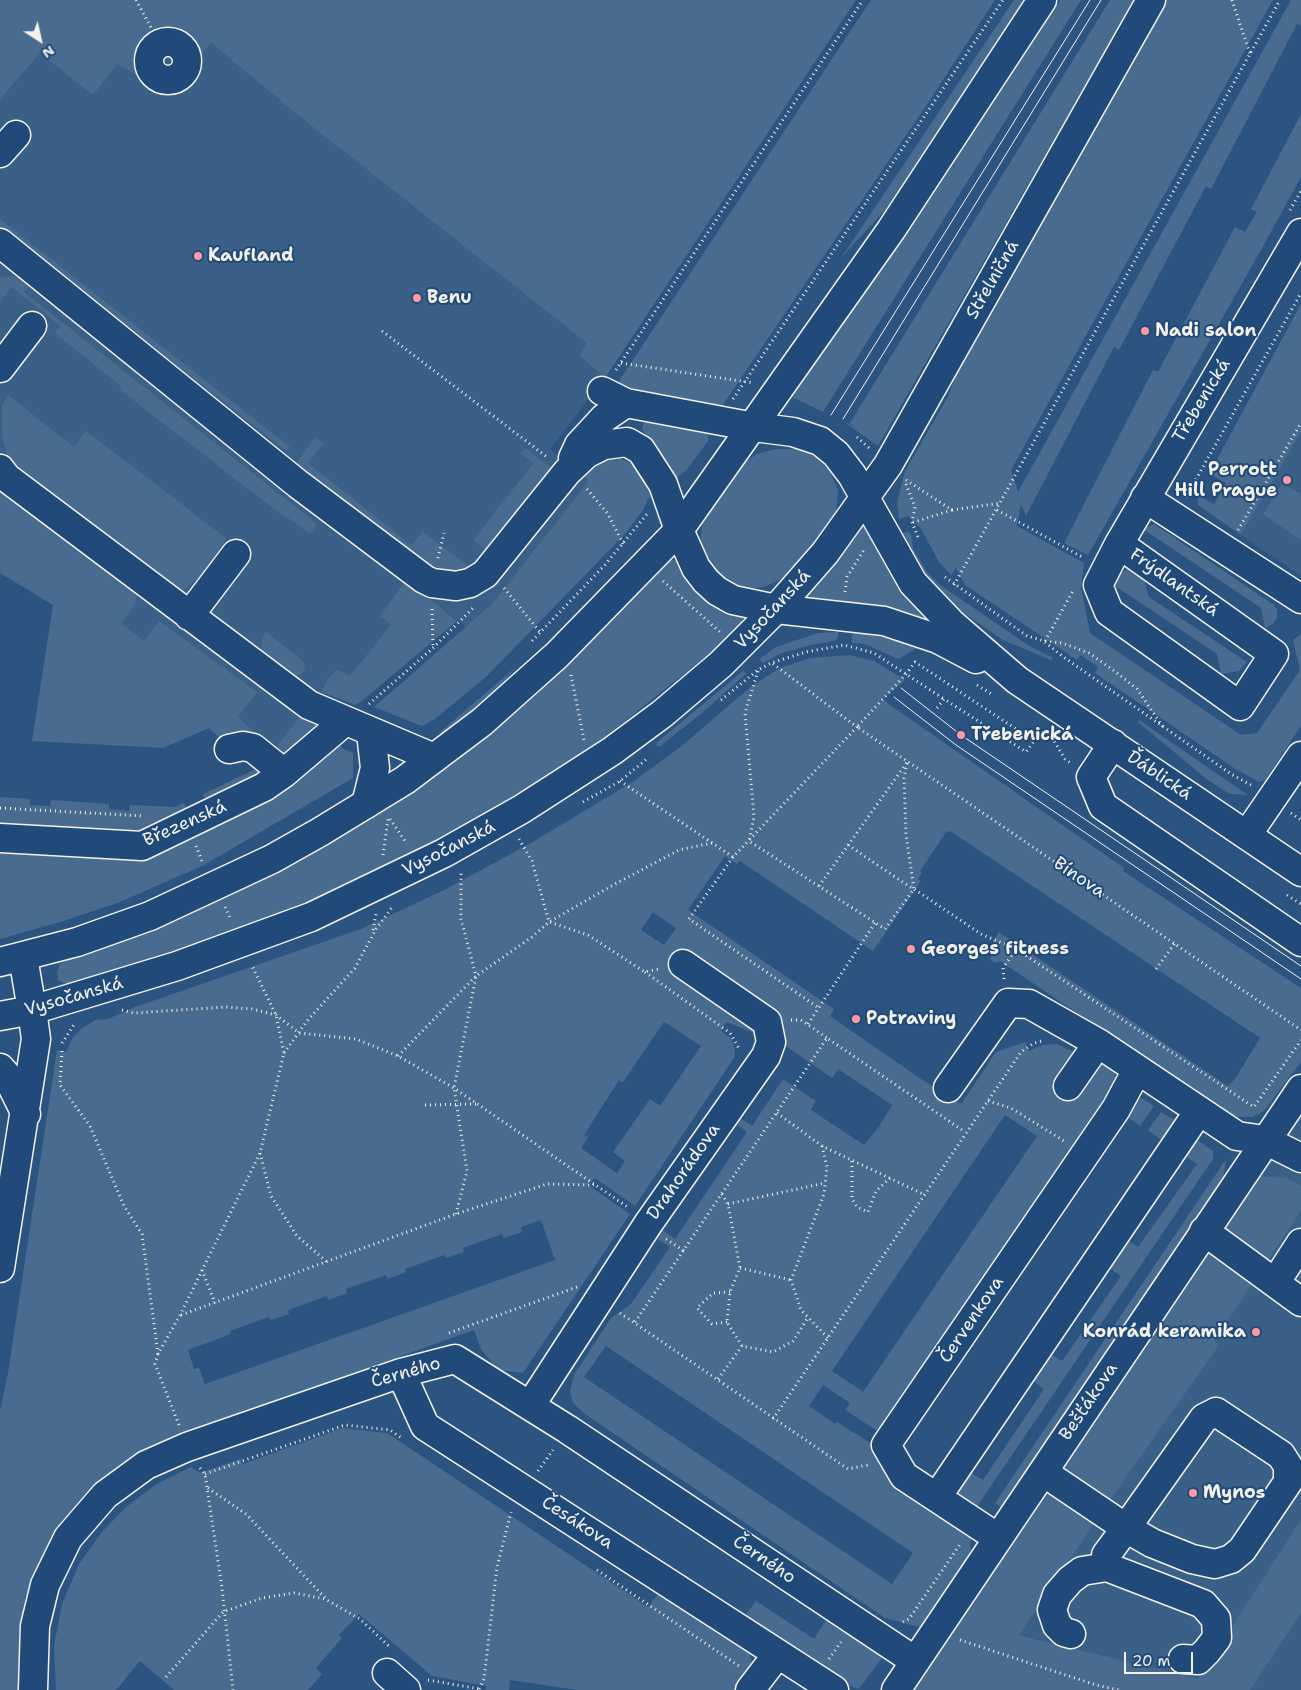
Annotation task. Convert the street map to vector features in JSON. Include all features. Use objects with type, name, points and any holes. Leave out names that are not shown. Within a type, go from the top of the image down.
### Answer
[{"type":"main road","points":[[0,1268],[26,1114],[36,1039],[32,1010],[12,959],[77,942],[150,916],[222,884],[320,832],[371,801],[434,758],[482,722],[557,655],[679,530],[754,427],[891,230],[1042,0]]},
{"type":"main road","name":"Střelničná","points":[[824,554],[888,465],[1151,0]]},
{"type":"main road","name":"Třebenická","points":[[1119,544],[1301,233]]},
{"type":"main road","points":[[0,243],[298,484],[424,579],[432,583],[456,586],[470,583],[485,574],[567,472],[586,454],[604,445],[627,442],[641,450],[663,484],[679,530],[696,568],[717,591],[733,600],[776,608],[884,621],[938,639],[1007,689]]},
{"type":"main road","points":[[1,365],[32,326]]},
{"type":"main road","points":[[602,391],[626,403],[754,427],[793,432],[820,441],[836,454],[865,497],[913,583],[951,623],[1007,689]]},
{"type":"main road","points":[[567,472],[579,445],[604,418],[626,403]]},
{"type":"main road","points":[[0,469],[8,478],[309,705],[359,721],[434,758]]},
{"type":"main road","points":[[1145,498],[1301,599]]},
{"type":"main road","name":"Frýdlantská","points":[[1119,544],[1274,654],[1240,706],[1109,612],[1098,585],[1119,544]]},
{"type":"main road","points":[[189,616],[236,554]]},
{"type":"main road","name":"Vysočanská","points":[[0,1016],[32,1010],[177,966],[312,917],[421,864],[522,809],[648,725],[720,664],[776,608],[824,554]]},
{"type":"main road","name":"Ďáblická","points":[[1007,689],[1113,744],[1301,872]]},
{"type":"main road","points":[[359,721],[375,768],[371,801]]},
{"type":"main road","name":"Březenská","points":[[0,838],[142,846],[264,787],[359,721]]},
{"type":"main road","points":[[1113,744],[1091,778],[1103,806],[1301,942]]},
{"type":"main road","points":[[228,749],[243,746],[253,748],[284,773]]},
{"type":"main road","points":[[1247,835],[1301,756]]},
{"type":"main road","points":[[683,964],[768,1022]]},
{"type":"main road","points":[[948,1088],[1008,1002],[1029,1004],[1098,1043],[1236,1136],[1265,1140],[1301,1158]]},
{"type":"main road","name":"Drahorádova","points":[[530,1406],[648,1224],[766,1056],[771,1042],[768,1022]]},
{"type":"main road","points":[[1068,1086],[1098,1043]]},
{"type":"main road","points":[[0,1068],[7,1076],[26,1114]]},
{"type":"main road","name":"Červenkova","points":[[998,1538],[904,1476],[886,1444],[1116,1109],[1137,1070]]},
{"type":"main road","name":"Bešťákova","points":[[896,1690],[1301,1089]]},
{"type":"main road","points":[[937,1497],[1199,1111]]},
{"type":"main road","points":[[1204,1231],[1301,1302]]},
{"type":"main road","points":[[1275,1283],[1301,1244]]},
{"type":"main road","name":"Černého","points":[[33,1690],[35,1626],[45,1585],[68,1538],[105,1495],[146,1465],[187,1447],[401,1373],[456,1359],[567,1429],[915,1661]]},
{"type":"main road","name":"Česákova","points":[[401,1373],[425,1426],[525,1488],[777,1655],[825,1684]]},
{"type":"main road","points":[[1043,1472],[1126,1528],[1152,1543],[1192,1559],[1215,1564],[1231,1559],[1242,1550],[1288,1482],[1288,1466],[1281,1455],[1216,1412],[1204,1418],[1126,1528],[1106,1555],[1107,1567]]},
{"type":"main road","points":[[1072,1634],[1064,1632],[1057,1625],[1052,1610],[1057,1595],[1082,1571],[1107,1567],[1203,1604],[1216,1619],[1217,1638],[1207,1651],[1198,1660],[1184,1659]]},
{"type":"main road","points":[[754,1684],[777,1655]]},
{"type":"path","points":[[136,0],[160,44]]},
{"type":"path","points":[[747,380],[621,362],[863,0]]},
{"type":"path","points":[[730,404],[1003,0]]},
{"type":"path","points":[[1232,0],[1250,54]]},
{"type":"path","points":[[954,585],[1280,0]]},
{"type":"path","points":[[1187,503],[1184,500],[1301,293]]},
{"type":"path","points":[[382,331],[527,441]]},
{"type":"path","points":[[1235,535],[1301,423]]},
{"type":"path","points":[[567,472],[580,481],[608,514],[623,544]]},
{"type":"path","points":[[921,545],[912,522],[915,507],[904,479],[952,510]]},
{"type":"path","points":[[912,522],[952,510],[1001,503]]},
{"type":"path","points":[[997,510],[1090,561]]},
{"type":"path","points":[[527,646],[604,566],[650,511]]},
{"type":"path","points":[[845,594],[847,577],[868,544]]},
{"type":"path","points":[[941,574],[1028,636],[1062,643],[1089,653],[1137,689],[1163,727]]},
{"type":"path","points":[[662,579],[728,639]]},
{"type":"path","points":[[432,583],[433,648]]},
{"type":"path","points":[[359,721],[462,621]]},
{"type":"path","points":[[1045,641],[1062,656],[1163,727],[1301,820]]},
{"type":"path","points":[[749,841],[754,817],[745,713],[758,670],[771,663],[806,652],[844,646],[874,653],[1026,752],[1034,741],[915,662]]},
{"type":"path","points":[[819,1008],[689,919],[733,857],[907,674],[920,656]]},
{"type":"path","name":"Bínova","points":[[771,663],[857,727],[1301,1030]]},
{"type":"path","points":[[972,681],[1007,689]]},
{"type":"path","points":[[937,708],[944,699]]},
{"type":"path","points":[[1047,729],[1065,759],[1091,778]]},
{"type":"path","points":[[749,841],[885,929],[914,889],[906,835],[904,778],[908,761]]},
{"type":"path","points":[[818,886],[908,761]]},
{"type":"path","points":[[620,781],[733,857]]},
{"type":"path","points":[[371,801],[421,864]]},
{"type":"path","points":[[0,808],[146,816]]},
{"type":"path","points":[[519,839],[532,861],[549,922]]},
{"type":"path","points":[[398,1056],[476,976],[549,922],[679,850],[712,843]]},
{"type":"path","points":[[194,844],[204,865]]},
{"type":"path","points":[[848,845],[981,934],[1016,948],[1254,1107]]},
{"type":"path","points":[[456,1214],[467,1171],[454,1088],[476,976],[461,919],[461,870]]},
{"type":"path","points":[[221,900],[232,922]]},
{"type":"path","points":[[233,1690],[228,1628],[223,1612],[222,1588],[205,1474],[194,1462],[187,1447],[155,1364],[158,1354],[180,1315],[260,1153],[284,1054],[307,1021],[355,968],[376,928],[394,905]]},
{"type":"path","points":[[549,922],[588,935],[645,972],[730,1033],[740,1049],[739,1055]]},
{"type":"path","points":[[808,1024],[875,923]]},
{"type":"path","points":[[1156,969],[1175,943]]},
{"type":"path","points":[[1008,1002],[1003,968],[1016,948]]},
{"type":"path","points":[[645,972],[683,964]]},
{"type":"path","points":[[252,966],[276,1015],[284,1054]]},
{"type":"path","points":[[116,1009],[133,1013],[226,1007],[252,1009],[276,1015],[299,1033],[356,1039],[398,1056],[454,1088],[595,1185],[648,1224],[661,1236],[684,1251]]},
{"type":"path","points":[[768,1022],[801,1020],[966,1132]]},
{"type":"path","points":[[635,1322],[827,1038]]},
{"type":"path","points":[[773,1419],[923,1194],[1021,1052],[1034,1043],[1051,1039]]},
{"type":"path","points":[[1236,1136],[1301,1040]]},
{"type":"path","points":[[62,1043],[60,1085],[90,1126],[124,1206],[142,1234],[158,1354]]},
{"type":"path","points":[[988,1101],[1011,1108],[1084,1155]]},
{"type":"path","points":[[425,1105],[477,1104]]},
{"type":"path","points":[[777,1113],[822,1146],[923,1194]]},
{"type":"path","points":[[822,1146],[826,1167],[824,1194],[792,1280],[801,1310],[807,1319],[828,1338]]},
{"type":"path","points":[[260,1153],[271,1196],[297,1236],[327,1262]]},
{"type":"path","points":[[852,1160],[852,1199],[857,1207],[868,1212],[876,1191],[890,1178]]},
{"type":"path","points":[[728,1204],[825,1183]]},
{"type":"path","points":[[180,1315],[456,1214],[547,1184],[595,1185]]},
{"type":"path","points":[[722,1194],[728,1204],[740,1268],[730,1292],[727,1322],[742,1346],[773,1352],[793,1341],[807,1319]]},
{"type":"path","points":[[740,1268],[792,1280]]},
{"type":"path","points":[[202,1270],[215,1303]]},
{"type":"path","points":[[727,1322],[712,1324],[697,1308],[714,1293],[730,1292]]},
{"type":"path","points":[[718,1379],[742,1346]]},
{"type":"path","points":[[205,1474],[345,1425],[390,1430],[406,1441]]},
{"type":"path","points":[[207,1488],[246,1514],[325,1599],[360,1619],[404,1674],[479,1689],[484,1679],[497,1567],[511,1512],[525,1488],[567,1429]]},
{"type":"path","points":[[503,1506],[520,1517]]},
{"type":"path","points":[[899,1625],[909,1619],[975,1524]]},
{"type":"path","points":[[594,1567],[754,1684]]},
{"type":"path","points":[[166,1677],[223,1612],[262,1598],[286,1594],[325,1599]]},
{"type":"path","points":[[825,1684],[855,1620]]},
{"type":"path","points":[[935,1632],[1096,1685],[1119,1690]]},
{"type":"shaded area","points":[[0,0],[856,0],[605,378],[579,356],[587,343],[304,120],[211,43],[200,56],[196,57],[188,41],[172,33],[163,33],[150,40],[139,51],[138,65],[141,77],[117,64],[93,95],[40,53],[0,99]]},
{"type":"shaded area","points":[[871,0],[995,0],[928,103],[720,409],[709,410],[617,384]]},
{"type":"shaded area","points":[[1014,0],[1026,0],[887,208],[841,258]]},
{"type":"shaded area","points":[[1060,0],[1081,0],[823,412],[792,397]]},
{"type":"shaded area","points":[[1110,0],[1134,0],[878,446],[844,422],[855,426],[850,423]]},
{"type":"shaded area","points":[[1163,0],[1273,0],[1011,470],[1018,492],[1291,0],[1301,0],[1301,26],[1297,24],[1211,189],[1206,186],[1119,350],[1114,347],[1026,516],[1021,504],[1017,526],[1084,563],[1081,587],[1090,633],[1241,735],[1257,733],[1300,670],[1293,640],[1301,634],[1301,726],[1265,780],[1259,782],[1234,768],[1095,673],[1098,667],[1081,655],[1077,660],[965,585],[956,568],[951,575],[939,562],[920,527],[908,516],[899,519],[897,502],[905,471],[949,395],[963,353]]},
{"type":"shaded area","points":[[191,12],[200,56],[211,43],[304,120],[588,343],[579,357],[605,378],[550,449],[588,482],[492,604],[467,628],[409,582],[405,581],[380,616],[391,624],[350,676],[329,677],[321,692],[274,751],[182,664],[165,680],[0,495],[0,34]]},
{"type":"shaded area","points":[[1301,114],[1301,177],[1261,250],[1088,555],[1064,543],[1153,370],[1158,372],[1235,227],[1245,232],[1257,212],[1251,209]]},
{"type":"shaded area","points":[[0,219],[290,447],[286,451],[0,227]]},
{"type":"shaded area","points":[[13,276],[22,278],[30,284],[24,292],[317,524],[310,534],[287,519],[119,389],[121,386],[55,333],[60,326],[12,287],[0,301],[0,278]]},
{"type":"shaded area","points":[[1301,304],[1301,432],[1241,535],[1198,505],[1197,495],[1214,504],[1226,483],[1209,474]]},
{"type":"shaded area","points":[[8,395],[74,447],[86,431],[226,538],[206,571],[182,591],[175,591],[16,469],[7,454],[2,436],[2,405]]},
{"type":"shaded area","points":[[652,417],[708,434],[708,441],[686,471],[675,479],[642,429],[644,422]]},
{"type":"shaded area","name":"Perrott Hill Prague","points":[[1301,432],[1301,576],[1241,535]]},
{"type":"shaded area","points":[[316,437],[324,443],[308,463],[411,545],[423,532],[469,566],[470,569],[445,574],[407,551],[296,463]]},
{"type":"shaded area","points":[[525,448],[553,469],[488,552],[473,540],[534,463],[520,453]]},
{"type":"shaded area","points":[[775,449],[799,449],[817,458],[830,472],[838,490],[836,514],[825,532],[786,577],[764,587],[746,589],[722,578],[707,560],[700,541],[704,514],[740,465],[757,454]]},
{"type":"shaded area","points":[[613,456],[632,463],[646,478],[655,494],[648,499],[643,510],[625,534],[487,676],[435,719],[422,726],[374,707],[492,604],[588,482],[581,474],[593,461]]},
{"type":"shaded area","points":[[0,483],[137,591],[136,603],[121,623],[144,641],[159,621],[257,692],[238,717],[274,750],[301,716],[322,726],[343,749],[353,753],[353,778],[204,865],[120,902],[0,939],[0,797],[30,799],[30,805],[50,806],[51,800],[109,804],[109,809],[129,811],[130,805],[174,807],[184,803],[186,808],[205,799],[203,794],[254,770],[209,728],[163,748],[32,741],[53,605],[0,573]]},
{"type":"shaded area","points":[[1283,483],[1301,495],[1301,540],[1263,514]]},
{"type":"shaded area","points":[[1154,524],[1274,605],[1277,610],[1277,618],[1273,624],[1265,628],[1261,608],[1143,529]]},
{"type":"shaded area","points":[[860,526],[867,527],[923,617],[918,618],[861,604],[808,599],[809,591]]},
{"type":"shaded area","points":[[908,532],[911,534],[913,549],[927,572],[940,585],[1028,645],[1053,658],[1051,660],[1003,640],[952,605],[920,570],[902,533]]},
{"type":"shaded area","points":[[669,559],[676,561],[686,579],[699,595],[712,605],[743,616],[743,623],[728,639],[586,752],[537,785],[458,832],[286,914],[72,987],[58,980],[57,972],[60,964],[68,959],[119,939],[479,738],[543,686],[585,648]]},
{"type":"shaded area","points":[[1128,569],[1141,569],[1149,597],[1247,662],[1239,671],[1221,674],[1217,654],[1114,585],[1119,574]]},
{"type":"shaded area","points":[[405,581],[409,581],[457,621],[355,705],[321,692],[329,677],[338,670],[350,676],[391,624],[380,616]]},
{"type":"shaded area","points":[[852,631],[885,636],[917,648],[898,659],[865,644],[852,643]]},
{"type":"shaded area","points":[[266,632],[303,661],[305,669],[300,675],[293,676],[261,649],[263,636]]},
{"type":"shaded area","points":[[838,632],[838,637],[835,641],[810,645],[782,653],[763,663],[759,659],[776,647],[818,633]]},
{"type":"shaded area","points":[[850,655],[874,661],[905,680],[883,699],[1124,868],[1123,871],[1301,988],[1301,1062],[1264,1111],[1252,1117],[1239,1117],[1227,1114],[1000,961],[995,963],[990,959],[995,951],[989,947],[999,932],[1228,1086],[1235,1079],[1260,1038],[950,831],[946,832],[920,871],[922,873],[918,879],[921,881],[873,951],[740,861],[737,864],[725,856],[688,910],[834,1009],[830,1016],[921,1079],[961,1104],[996,1052],[1025,1042],[1028,1051],[1043,1045],[1056,1044],[1082,1055],[1059,1088],[1076,1097],[1099,1067],[1094,1063],[1104,1059],[1113,1069],[1117,1081],[1113,1094],[892,1421],[876,1430],[845,1410],[850,1403],[823,1385],[809,1406],[835,1424],[837,1422],[869,1442],[884,1459],[962,1526],[971,1538],[969,1560],[923,1628],[885,1618],[585,1414],[573,1403],[570,1391],[574,1375],[611,1318],[631,1304],[670,1247],[654,1237],[660,1228],[675,1239],[747,1132],[732,1121],[736,1115],[752,1126],[783,1079],[816,1101],[811,1110],[864,1145],[878,1128],[892,1105],[838,1069],[832,1078],[783,1044],[726,1022],[721,1031],[731,1038],[735,1050],[734,1058],[635,1206],[595,1178],[588,1185],[630,1214],[523,1373],[498,1370],[481,1349],[474,1330],[177,1436],[138,1453],[89,1494],[56,1535],[25,1596],[20,1690],[0,1690],[0,1411],[8,1373],[57,1050],[66,1052],[73,1037],[82,1028],[96,1020],[108,1019],[135,1007],[361,929],[446,889],[531,843],[634,781],[679,748],[753,685],[780,668],[810,658]],"holes":[[[653,912],[676,928],[664,945],[641,930]],[[664,1022],[701,1046],[660,1106],[650,1099],[613,1152],[625,1161],[617,1173],[581,1148],[588,1137],[584,1135],[619,1080],[623,1082]],[[1005,1115],[1037,1136],[863,1392],[832,1371]],[[541,1220],[555,1260],[205,1384],[199,1368],[194,1369],[188,1350],[231,1334],[230,1331],[269,1317],[271,1320],[289,1314],[288,1310],[327,1296],[328,1300],[347,1293],[346,1289],[386,1275],[388,1279],[406,1272],[405,1269],[444,1255],[446,1258],[464,1252],[463,1248],[502,1234],[504,1238],[522,1232],[521,1227]],[[606,1346],[913,1553],[892,1584],[584,1377]]]},
{"type":"shaded area","points":[[515,668],[495,694],[452,730],[439,733]]},
{"type":"shaded area","points":[[744,670],[746,674],[702,713],[659,747],[655,744]]},
{"type":"shaded area","points":[[1139,720],[1248,795],[1230,794],[1209,781],[1138,722]]},
{"type":"shaded area","points":[[1141,1098],[1154,1106],[1140,1126],[1123,1114],[1135,1100]]},
{"type":"shaded area","points":[[1301,1104],[1301,1690],[1238,1690],[958,1619]]},
{"type":"shaded area","points":[[1161,1112],[1173,1119],[1173,1126],[1164,1142],[1148,1130]]},
{"type":"shaded area","points":[[1199,1141],[1213,1151],[1213,1159],[974,1511],[958,1495],[960,1488],[971,1473],[983,1480],[1044,1389],[1029,1378],[1047,1351],[1062,1361],[1121,1276],[1105,1265],[1124,1237],[1138,1247],[1197,1164],[1181,1153],[1191,1143]]},
{"type":"shaded area","points":[[1226,1159],[1223,1180],[1004,1509],[995,1503]]},
{"type":"shaded area","points":[[1257,1176],[1287,1178],[1301,1186],[1301,1211],[1214,1341],[1219,1345],[1101,1513],[1019,1635],[1198,1679],[1301,1520],[1301,1613],[1250,1690],[910,1690]]},
{"type":"shaded area","points":[[343,1428],[387,1433],[648,1607],[663,1588],[747,1645],[752,1662],[749,1675],[740,1690],[577,1690],[510,1680],[509,1690],[486,1690],[486,1686],[432,1676],[359,1614],[339,1635],[342,1638],[316,1668],[322,1674],[308,1690],[174,1690],[140,1661],[116,1690],[56,1690],[54,1646],[62,1604],[79,1564],[101,1533],[125,1508],[155,1485],[191,1467],[200,1473],[240,1459],[243,1464]]},
{"type":"shaded area","points":[[756,1601],[814,1639],[826,1620],[883,1656],[859,1689],[849,1686],[744,1617]]},
{"type":"tram line","points":[[831,415],[1090,0]]},
{"type":"tram line","points":[[843,419],[1101,0]]},
{"type":"tram line","points":[[901,688],[961,735],[1301,966]]},
{"type":"tram line","points":[[894,697],[956,745],[1301,979]]},
{"type":"place","name":"Kaufland","points":[[198,256]]},
{"type":"place","name":"Benu","points":[[417,298]]},
{"type":"place","name":"Nadi salon","points":[[1145,331]]},
{"type":"place","name":"Perrott Hill Prague","points":[[1287,480]]},
{"type":"place","name":"Třebenická","points":[[961,735]]},
{"type":"place","name":"Georges fitness","points":[[911,949]]},
{"type":"place","name":"Potraviny","points":[[856,1019]]},
{"type":"place","name":"Konrád keramika","points":[[1256,1332]]},
{"type":"place","name":"Mynos","points":[[1193,1493]]}]
